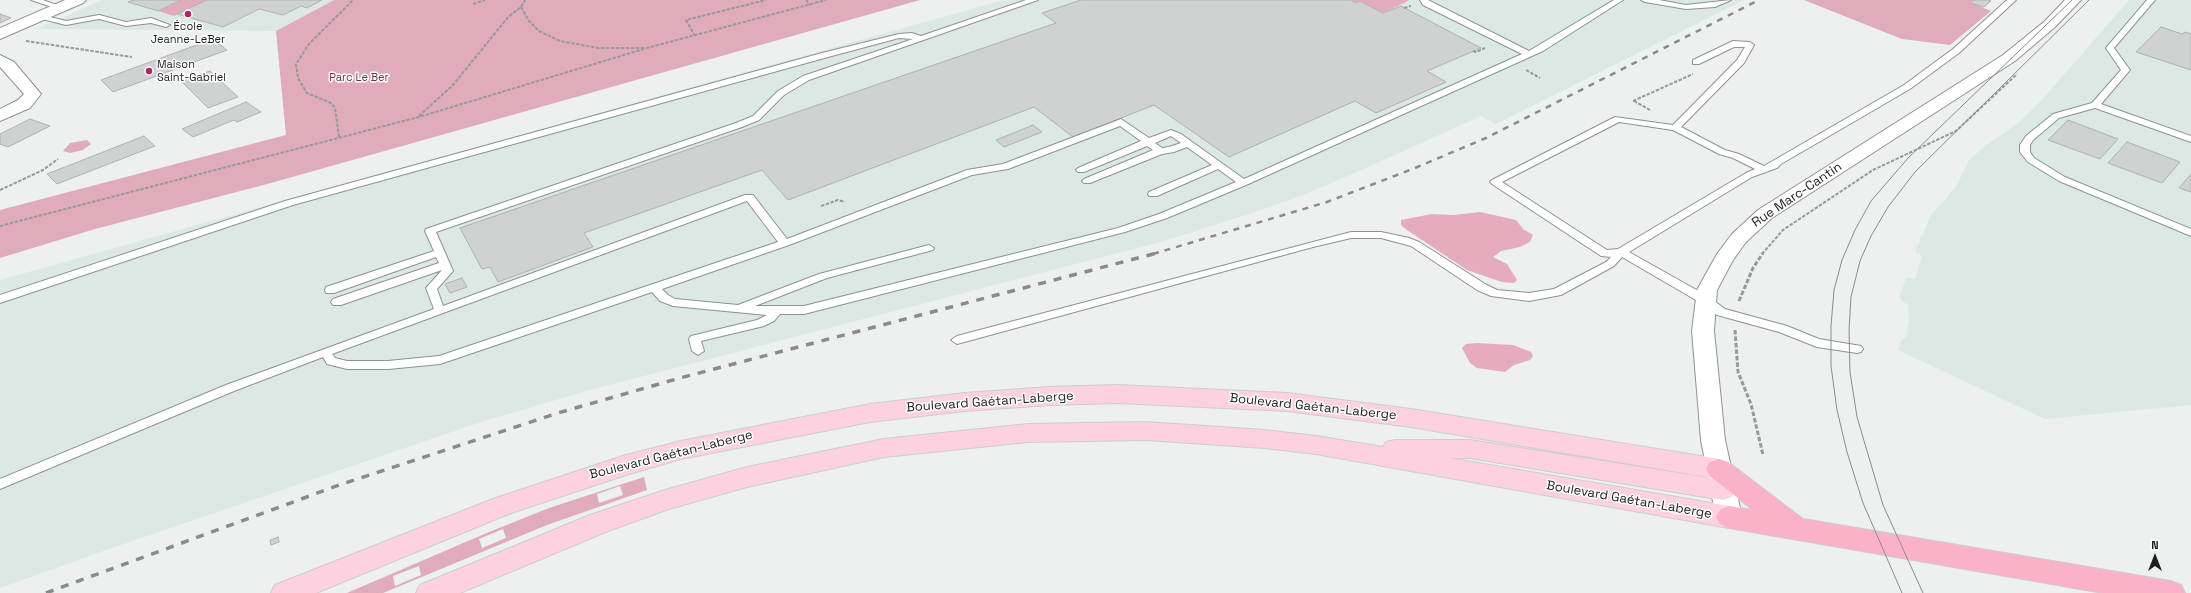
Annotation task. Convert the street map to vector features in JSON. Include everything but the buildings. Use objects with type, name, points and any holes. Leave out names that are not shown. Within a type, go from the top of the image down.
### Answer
[{"type":"highway","points":[[1721,480],[1782,519],[1804,529]]},
{"type":"highway","points":[[1729,517],[2171,593]]},
{"type":"main road","name":"Boulevard Gaétan-Laberge","points":[[285,593],[494,508],[626,465],[681,450],[812,423],[870,413],[965,402],[1049,396],[1118,394],[1211,397],[1287,402],[1411,418],[1721,480]]},
{"type":"main road","name":"Boulevard Gaétan-Laberge","points":[[430,593],[592,526],[665,500],[747,477],[878,450],[986,436],[1107,430],[1227,435],[1316,445],[1729,517]]},
{"type":"main road","points":[[1316,445],[1470,449],[1721,480]]},
{"type":"street","points":[[0,34],[78,0]]},
{"type":"street","name":"Rue Marc-Cantin","points":[[1729,517],[1713,440],[1703,321],[1705,300],[1711,281],[1724,259],[1739,238],[1755,222],[1776,206],[2009,58],[2041,33],[2073,0]]},
{"type":"street","points":[[0,60],[8,65],[33,94],[24,104],[0,116]]},
{"type":"lane","points":[[35,0],[61,8]]},
{"type":"lane","points":[[440,311],[431,288],[448,271],[430,231],[738,125],[760,115],[781,93],[806,78],[1034,0]]},
{"type":"lane","points":[[1424,0],[1426,3],[1528,54]]},
{"type":"lane","points":[[655,288],[667,300],[739,309],[776,312],[817,307],[1121,230],[1163,216],[1243,182],[1528,54],[1548,44],[1619,0]]},
{"type":"lane","points":[[1645,0],[1673,6],[1691,4],[1715,5],[1727,0]]},
{"type":"lane","points":[[957,340],[1312,244],[1351,235],[1381,235],[1405,240],[1415,244],[1481,287],[1512,296],[1540,296],[1557,292],[1610,264],[1621,252],[1759,172],[1774,166],[1778,162],[1916,82],[1956,51],[2012,0]]},
{"type":"lane","points":[[2151,0],[2110,48],[2126,70],[2095,105],[2056,116],[2029,138],[2025,145],[2025,152],[2031,160],[2062,179],[2191,233]]},
{"type":"lane","points":[[41,16],[66,22],[99,17],[126,24],[151,20],[166,24]]},
{"type":"lane","points":[[0,299],[289,203],[825,55],[899,36],[912,35],[921,39]]},
{"type":"lane","points":[[1675,128],[1737,65],[1750,45],[1733,44],[1696,62]]},
{"type":"lane","points":[[2095,105],[2191,139]]},
{"type":"lane","points":[[1759,172],[1728,160],[1722,152],[1675,128],[1618,119],[1495,182],[1606,254],[1621,252],[1705,300],[1721,312],[1783,329],[1817,343],[1844,349],[1858,349]]},
{"type":"lane","points":[[325,352],[331,361],[348,364],[388,365],[440,360],[655,288],[785,242],[970,172],[1005,167],[1121,122],[1160,151]]},
{"type":"lane","points":[[1081,170],[1171,133],[1188,143],[1243,182]]},
{"type":"lane","points":[[1087,181],[1160,151],[1171,150],[1188,143]]},
{"type":"lane","points":[[1153,194],[1219,165]]},
{"type":"lane","points":[[0,484],[209,396],[749,197],[785,242]]},
{"type":"lane","points":[[739,309],[823,276],[929,248]]},
{"type":"lane","points":[[330,290],[440,252]]},
{"type":"lane","points":[[337,302],[445,265]]},
{"type":"lane","points":[[698,351],[695,338],[760,323],[770,318],[776,312]]},
{"type":"path","points":[[339,138],[335,108],[326,101],[313,97],[307,93],[298,78],[296,64],[309,44],[353,0]]},
{"type":"path","points":[[474,4],[485,0]]},
{"type":"path","points":[[419,117],[425,109],[453,85],[508,16],[522,7],[525,0]]},
{"type":"path","points":[[695,36],[686,20],[766,0]]},
{"type":"path","points":[[806,0],[810,5]]},
{"type":"path","points":[[1,226],[419,117],[647,48],[826,0]]},
{"type":"path","points":[[522,7],[533,26],[554,39],[598,48],[647,48]]},
{"type":"path","points":[[22,40],[132,57]]},
{"type":"path","points":[[1473,51],[1476,52],[1486,47]]},
{"type":"path","name":"Rue Marc-Cantin","points":[[1738,309],[1741,294],[1753,268],[1770,243],[1783,230],[1873,170],[1956,132],[2020,72]]},
{"type":"path","points":[[1651,110],[1633,101],[1694,74]]},
{"type":"path","points":[[0,190],[43,170],[58,159]]},
{"type":"path","points":[[821,206],[838,200],[845,202]]},
{"type":"path","points":[[1735,326],[1735,356],[1738,372],[1750,404],[1763,455]]},
{"type":"shaded area","name":"École Jeanne-LeBer","points":[[102,0],[334,0],[276,31],[37,29]]},
{"type":"shaded area","points":[[1004,0],[1744,0],[1496,124],[1481,116],[1303,195],[1255,212],[1164,241],[586,391],[481,422],[106,550],[0,588],[0,280]]},
{"type":"shaded area","points":[[1351,0],[1408,1],[1383,13],[1360,1],[1356,3]]},
{"type":"shaded area","points":[[2129,0],[2191,0],[2191,405],[2045,419],[1898,350],[1902,340],[1906,337],[1909,320],[1908,305],[1902,301],[1900,296],[1906,278],[1915,279],[1922,256],[1915,252],[1931,215],[1956,187],[1969,160],[1985,146],[2017,124],[2041,101]]},
{"type":"shaded area","points":[[1480,212],[1516,220],[1523,229],[1533,235],[1530,242],[1520,247],[1501,251],[1493,257],[1507,264],[1517,280],[1514,283],[1502,282],[1467,270],[1401,225],[1401,220],[1432,214],[1454,215]]},
{"type":"shaded area","points":[[1477,343],[1513,345],[1531,352],[1533,356],[1530,360],[1514,365],[1505,372],[1477,368],[1470,363],[1462,348],[1466,344]]},
{"type":"green space","points":[[181,0],[207,0],[174,16],[158,11]]},
{"type":"green space","name":"Parc Le Ber","points":[[334,0],[920,0],[271,183],[95,229],[0,258],[0,210],[286,135],[276,31]]},
{"type":"green space","points":[[1804,0],[1974,0],[1972,3],[1991,11],[1950,45],[1902,39]]},
{"type":"green space","points":[[87,140],[91,144],[83,150],[70,153],[63,151],[70,143]]},
{"type":"green space","points":[[644,477],[647,490],[547,525],[383,593],[347,593],[489,532],[549,508]],"holes":[[[620,486],[623,495],[599,503],[597,494]],[[503,529],[506,538],[482,548],[479,539]],[[419,566],[421,575],[395,586],[393,576]]]},
{"type":"tram line","points":[[1902,593],[1863,503],[1847,452],[1837,410],[1831,366],[1831,326],[1834,290],[1842,260],[1855,230],[1871,201],[1909,157],[2072,0]]},
{"type":"tram line","points":[[1923,593],[1883,505],[1857,417],[1850,372],[1849,331],[1851,297],[1860,261],[1871,236],[1888,207],[1915,172],[2089,0]]},
{"type":"railway","points":[[1153,254],[1327,202],[1415,168],[1486,138],[1759,0]]},
{"type":"railway","points":[[46,593],[342,484],[558,413],[680,378],[1157,253]]},
{"type":"place","name":"École Jeanne-LeBer","points":[[188,14]]},
{"type":"place","name":"Maison Saint-Gabriel","points":[[149,71]]}]
